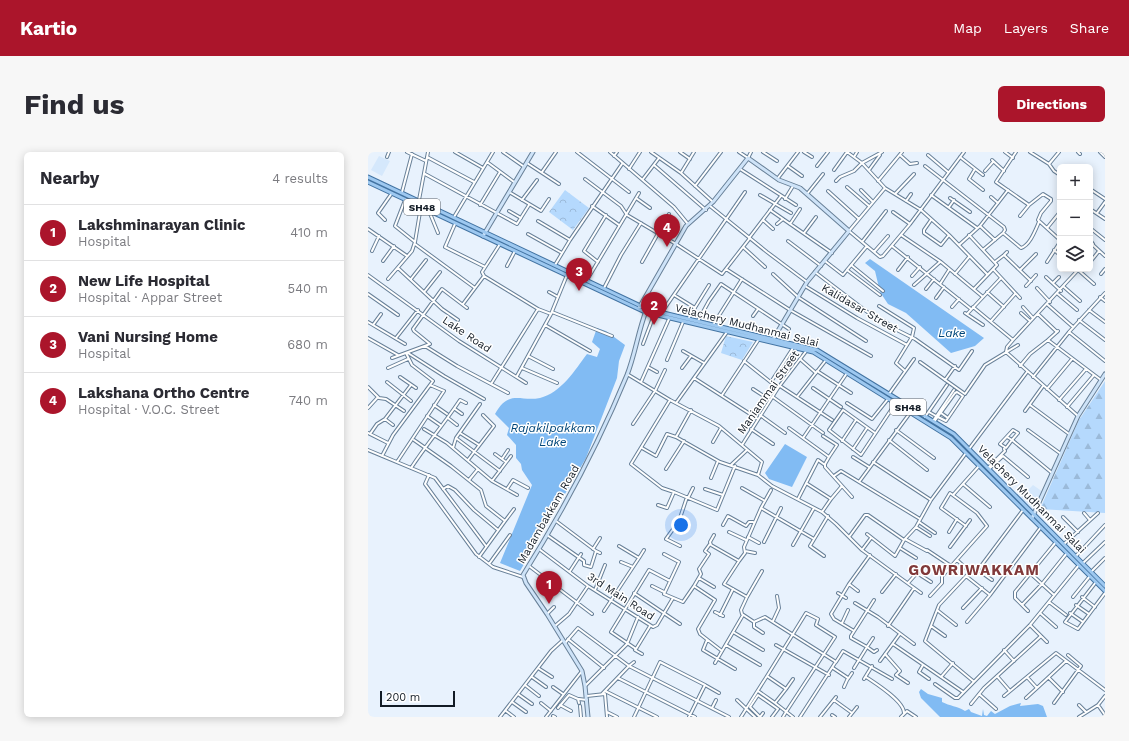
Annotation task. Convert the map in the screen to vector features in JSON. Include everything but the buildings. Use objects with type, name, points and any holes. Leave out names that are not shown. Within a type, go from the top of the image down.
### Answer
[{"type":"main road","name":"SH48","points":[[368,177],[419,200]]},
{"type":"main road","name":"SH48","points":[[368,182],[455,223]]},
{"type":"main road","name":"Velachery Mudhanmai Salai","points":[[419,200],[454,217],[500,244],[654,315],[793,347],[808,349],[826,359],[847,373],[954,434],[1105,586]]},
{"type":"main road","name":"Velachery Mudhanmai Salai","points":[[455,223],[556,265],[639,307]]},
{"type":"main road","name":"Velachery Mudhanmai Salai","points":[[646,310],[714,324],[817,350],[888,397],[895,404],[948,436],[1024,509],[1105,592]]},
{"type":"main road","points":[[966,453],[969,449]]},
{"type":"street","points":[[387,157],[389,152]]},
{"type":"street","points":[[407,152],[426,161]]},
{"type":"street","points":[[419,200],[428,152]]},
{"type":"street","points":[[455,152],[483,168]]},
{"type":"street","points":[[454,217],[465,196],[493,152]]},
{"type":"street","points":[[503,152],[507,153],[523,166]]},
{"type":"street","points":[[484,234],[523,166],[533,152]]},
{"type":"street","points":[[542,172],[556,152]]},
{"type":"street","points":[[577,152],[629,192]]},
{"type":"street","points":[[610,152],[622,164],[643,179],[674,207],[688,225]]},
{"type":"street","points":[[614,156],[616,152]]},
{"type":"street","points":[[629,169],[640,152]]},
{"type":"street","points":[[651,152],[681,173],[713,202]]},
{"type":"street","points":[[680,152],[690,159]]},
{"type":"street","points":[[681,173],[694,152]]},
{"type":"street","points":[[695,186],[721,152]]},
{"type":"street","points":[[739,152],[778,178],[807,194],[849,232],[881,257],[910,224],[931,194],[964,152]]},
{"type":"street","points":[[639,307],[688,225],[710,206],[740,169],[751,152]]},
{"type":"street","points":[[763,152],[777,161]]},
{"type":"street","points":[[770,156],[773,152]]},
{"type":"street","points":[[778,178],[798,152]]},
{"type":"street","points":[[804,152],[812,157]]},
{"type":"street","points":[[816,166],[828,152]]},
{"type":"street","points":[[834,170],[847,152],[854,156],[885,188],[921,210],[949,235],[987,274]]},
{"type":"street","points":[[854,156],[857,152]]},
{"type":"street","points":[[878,181],[902,152]]},
{"type":"street","points":[[1005,152],[1013,158]]},
{"type":"street","points":[[1016,152],[996,182],[1029,205]]},
{"type":"street","points":[[1032,152],[1050,164],[1057,173]]},
{"type":"street","points":[[1050,164],[1059,152]]},
{"type":"street","points":[[1100,152],[1105,155]]},
{"type":"street","points":[[836,181],[841,176],[854,171],[862,163],[882,153]]},
{"type":"street","points":[[869,170],[882,153]]},
{"type":"street","points":[[402,192],[412,154]]},
{"type":"street","points":[[900,155],[910,164],[917,163]]},
{"type":"street","points":[[928,155],[948,172]]},
{"type":"street","points":[[427,157],[474,182]]},
{"type":"street","points":[[960,157],[983,175]]},
{"type":"street","points":[[643,179],[659,158]]},
{"type":"street","points":[[985,171],[992,161],[1004,171]]},
{"type":"street","points":[[487,162],[514,182]]},
{"type":"street","points":[[526,162],[559,184]]},
{"type":"street","points":[[556,265],[592,206],[622,164]]},
{"type":"street","points":[[654,165],[706,210]]},
{"type":"street","points":[[788,166],[802,176]]},
{"type":"street","points":[[925,166],[1004,227],[1005,230],[1003,233],[984,250]]},
{"type":"street","points":[[740,169],[796,205]]},
{"type":"street","points":[[975,169],[969,179],[983,190]]},
{"type":"street","points":[[480,205],[500,172]]},
{"type":"street","points":[[425,174],[517,224],[529,204]]},
{"type":"street","points":[[807,194],[823,174]]},
{"type":"street","points":[[895,194],[914,174]]},
{"type":"street","points":[[585,179],[621,206],[626,215],[676,244],[722,274],[781,196]]},
{"type":"street","points":[[522,200],[537,180]]},
{"type":"street","points":[[785,198],[793,185]]},
{"type":"street","points":[[847,187],[869,206]]},
{"type":"street","points":[[771,342],[807,282],[885,188]]},
{"type":"street","points":[[861,190],[873,202]]},
{"type":"street","points":[[959,245],[980,226],[1008,190]]},
{"type":"street","points":[[828,191],[859,218]]},
{"type":"street","points":[[1093,191],[1105,200],[1097,214]]},
{"type":"street","points":[[508,192],[541,211],[549,199]]},
{"type":"street","points":[[661,313],[745,192]]},
{"type":"street","points":[[385,220],[378,213],[392,193]]},
{"type":"street","points":[[587,280],[639,193]]},
{"type":"street","points":[[906,201],[911,194]]},
{"type":"street","points":[[931,194],[977,228]]},
{"type":"street","points":[[1003,233],[1022,248],[1030,240],[1039,222],[1038,218],[1051,200],[1043,194],[1029,205],[1020,216]]},
{"type":"street","points":[[760,195],[791,213]]},
{"type":"street","points":[[991,196],[998,203]]},
{"type":"street","points":[[636,198],[650,208]]},
{"type":"street","points":[[950,198],[970,212]]},
{"type":"street","points":[[406,199],[394,226],[476,288]]},
{"type":"street","points":[[949,207],[954,200]]},
{"type":"street","points":[[388,279],[407,256],[415,243],[421,206]]},
{"type":"street","points":[[592,206],[619,225]]},
{"type":"street","points":[[710,206],[807,282]]},
{"type":"street","points":[[790,224],[800,209]]},
{"type":"street","points":[[429,210],[429,215],[438,233]]},
{"type":"street","points":[[770,210],[832,253]]},
{"type":"street","points":[[509,211],[521,218]]},
{"type":"street","points":[[862,242],[886,211]]},
{"type":"street","points":[[1093,211],[1105,219]]},
{"type":"street","points":[[893,212],[910,224]]},
{"type":"street","points":[[642,262],[669,214]]},
{"type":"street","points":[[598,262],[584,251],[606,216]]},
{"type":"street","points":[[1047,228],[1057,216]]},
{"type":"street","points":[[804,233],[816,217]]},
{"type":"street","points":[[777,224],[783,219]]},
{"type":"street","points":[[763,220],[773,228]]},
{"type":"street","points":[[931,220],[924,230],[924,233],[940,245],[949,235]]},
{"type":"street","points":[[538,221],[570,240]]},
{"type":"street","points":[[1039,222],[1057,238]]},
{"type":"street","points":[[455,223],[445,247],[485,267]]},
{"type":"street","points":[[604,288],[621,255],[641,223]]},
{"type":"street","points":[[980,226],[995,240]]},
{"type":"street","points":[[368,229],[407,256]]},
{"type":"street","points":[[1093,230],[1105,240]]},
{"type":"street","points":[[528,234],[562,253]]},
{"type":"street","points":[[901,235],[950,269],[983,297]]},
{"type":"street","points":[[970,235],[997,265],[974,289]]},
{"type":"street","points":[[372,251],[379,236]]},
{"type":"street","points":[[874,252],[888,236]]},
{"type":"street","points":[[788,241],[821,266]]},
{"type":"street","points":[[500,244],[482,272],[484,276],[538,309],[612,336]]},
{"type":"street","points":[[383,262],[394,246]]},
{"type":"street","points":[[825,261],[843,275],[867,246]]},
{"type":"street","points":[[892,246],[908,257],[971,309]]},
{"type":"street","points":[[1047,262],[1057,246]]},
{"type":"street","points":[[1093,246],[1105,256]]},
{"type":"street","points":[[743,247],[765,267]]},
{"type":"street","points":[[507,266],[515,251]]},
{"type":"street","points":[[1093,258],[1100,251]]},
{"type":"street","points":[[995,262],[1007,252]]},
{"type":"street","points":[[1020,270],[1036,254]]},
{"type":"street","points":[[1004,255],[1031,281]]},
{"type":"street","points":[[898,270],[908,257]]},
{"type":"street","points":[[955,274],[969,257]]},
{"type":"street","points":[[411,279],[426,260]]},
{"type":"street","points":[[914,285],[940,262]]},
{"type":"street","points":[[851,265],[883,291]]},
{"type":"street","points":[[912,276],[920,267]]},
{"type":"street","points":[[398,268],[433,300],[458,320]]},
{"type":"street","points":[[726,269],[790,310],[871,356]]},
{"type":"street","points":[[940,284],[950,269]]},
{"type":"street","points":[[993,269],[1020,298]]},
{"type":"street","points":[[1101,274],[1105,269]]},
{"type":"street","points":[[847,270],[880,295]]},
{"type":"street","points":[[424,292],[440,272]]},
{"type":"street","points":[[815,272],[870,314]]},
{"type":"street","points":[[1006,352],[1007,347],[1013,340],[1061,291],[1075,272]]},
{"type":"street","points":[[1079,272],[1094,284]]},
{"type":"street","points":[[773,274],[798,297],[866,341]]},
{"type":"street","name":"Lake Road","points":[[368,275],[459,341],[526,383]]},
{"type":"street","points":[[517,377],[551,313],[567,275]]},
{"type":"street","points":[[1026,286],[1036,275]]},
{"type":"street","points":[[463,304],[484,276]]},
{"type":"street","points":[[1053,283],[1059,276]]},
{"type":"street","points":[[1046,277],[1061,291]]},
{"type":"street","points":[[983,325],[966,313],[1001,278]]},
{"type":"street","points":[[714,324],[742,279]]},
{"type":"street","points":[[926,289],[934,279]]},
{"type":"street","points":[[688,319],[709,285]]},
{"type":"street","points":[[698,321],[720,285],[733,292],[781,326],[789,329]]},
{"type":"street","name":"Kalidasar Street","points":[[805,286],[857,318],[907,345]]},
{"type":"street","points":[[936,298],[944,287]]},
{"type":"street","points":[[1064,287],[1080,301]]},
{"type":"street","points":[[1037,288],[1050,302]]},
{"type":"street","points":[[392,358],[430,343],[413,330],[442,289],[467,308]]},
{"type":"street","points":[[549,292],[558,297]]},
{"type":"street","points":[[987,292],[1004,307]]},
{"type":"street","points":[[1033,378],[1073,327],[1105,293]]},
{"type":"street","points":[[368,294],[398,315]]},
{"type":"street","points":[[992,321],[1015,294]]},
{"type":"street","points":[[1058,294],[1077,310]]},
{"type":"street","points":[[674,295],[695,308]]},
{"type":"street","points":[[1100,298],[1105,301]]},
{"type":"street","points":[[952,307],[959,299]]},
{"type":"street","points":[[1048,305],[1073,327]]},
{"type":"street","points":[[879,306],[912,326],[914,330],[912,337],[896,363],[905,371]]},
{"type":"street","points":[[973,307],[992,321],[1013,340]]},
{"type":"street","points":[[1023,307],[1034,318]]},
{"type":"street","points":[[491,384],[538,309]]},
{"type":"street","points":[[753,316],[758,309]]},
{"type":"street","points":[[396,338],[418,310]]},
{"type":"street","name":"Madambakkam Road","points":[[588,717],[587,698],[582,671],[548,614],[523,577],[592,455],[627,374],[646,310]]},
{"type":"street","points":[[1089,310],[1105,322]]},
{"type":"street","points":[[1021,313],[1030,321]]},
{"type":"street","points":[[373,325],[381,314]]},
{"type":"street","points":[[1020,366],[1030,354],[1057,332],[1038,314]]},
{"type":"street","points":[[643,344],[654,315]]},
{"type":"street","points":[[641,382],[669,319]]},
{"type":"street","points":[[1079,320],[1105,340]]},
{"type":"street","points":[[884,321],[904,334],[912,337],[959,370],[972,351]]},
{"type":"street","points":[[368,322],[405,344]]},
{"type":"street","points":[[667,360],[684,322]]},
{"type":"street","points":[[545,325],[590,351]]},
{"type":"street","points":[[676,403],[726,332]]},
{"type":"street","points":[[1069,332],[1105,361]]},
{"type":"street","points":[[368,338],[398,355]]},
{"type":"street","points":[[722,395],[759,339]]},
{"type":"street","points":[[1048,340],[1101,380]]},
{"type":"street","points":[[920,362],[965,394],[985,365],[1018,345]]},
{"type":"street","points":[[425,346],[457,366],[508,393]]},
{"type":"street","points":[[771,382],[793,347]]},
{"type":"street","name":"Maniammai Street","points":[[742,445],[770,400],[808,349]]},
{"type":"street","points":[[683,351],[704,363]]},
{"type":"street","points":[[1006,352],[1033,378],[1078,416]]},
{"type":"street","points":[[382,456],[388,443],[433,380],[412,365],[408,359],[407,353]]},
{"type":"street","points":[[407,353],[484,399]]},
{"type":"street","points":[[528,356],[553,369]]},
{"type":"street","points":[[682,368],[691,356]]},
{"type":"street","points":[[388,368],[408,359]]},
{"type":"street","points":[[800,359],[817,372],[852,393]]},
{"type":"street","points":[[797,397],[826,359]]},
{"type":"street","points":[[847,403],[872,419],[914,359]]},
{"type":"street","points":[[1047,389],[1072,359]]},
{"type":"street","points":[[744,361],[771,382],[832,420]]},
{"type":"street","points":[[946,380],[955,366]]},
{"type":"street","points":[[648,367],[657,372]]},
{"type":"street","points":[[522,368],[557,383]]},
{"type":"street","points":[[1060,400],[1086,369]]},
{"type":"street","points":[[633,424],[655,391],[665,370]]},
{"type":"street","points":[[969,449],[1027,372]]},
{"type":"street","points":[[803,438],[847,373]]},
{"type":"street","points":[[627,374],[670,400],[722,428],[763,463],[758,475]]},
{"type":"street","points":[[1032,518],[1078,416],[1105,374]]},
{"type":"street","points":[[1067,407],[1094,375]]},
{"type":"street","points":[[400,377],[416,388]]},
{"type":"street","points":[[694,378],[758,419]]},
{"type":"street","points":[[387,382],[411,401]]},
{"type":"street","points":[[388,443],[369,434],[377,424],[385,419],[411,385]]},
{"type":"street","points":[[925,417],[947,385]]},
{"type":"street","points":[[397,462],[444,390],[430,386]]},
{"type":"street","points":[[1025,411],[1043,386]]},
{"type":"street","points":[[368,387],[378,397],[386,398],[404,411]]},
{"type":"street","points":[[813,388],[841,407]]},
{"type":"street","points":[[753,389],[770,400]]},
{"type":"street","points":[[937,417],[954,390]]},
{"type":"street","points":[[928,411],[937,417],[945,422],[962,398],[959,393],[955,393],[941,413],[937,417],[933,422]]},
{"type":"street","points":[[368,408],[378,397]]},
{"type":"street","points":[[773,397],[823,433]]},
{"type":"street","points":[[411,468],[424,448],[436,436],[461,400],[466,403]]},
{"type":"street","points":[[670,400],[632,464],[662,488],[717,510],[735,466]]},
{"type":"street","points":[[453,448],[456,438],[480,404]]},
{"type":"street","points":[[875,433],[843,410],[829,430],[842,441],[862,454],[895,404]]},
{"type":"street","points":[[434,405],[447,414]]},
{"type":"street","points":[[1030,405],[1069,434]]},
{"type":"street","points":[[454,409],[462,414]]},
{"type":"street","points":[[676,437],[690,410]]},
{"type":"street","points":[[858,482],[910,413]]},
{"type":"street","points":[[941,413],[948,418]]},
{"type":"street","points":[[760,415],[785,432]]},
{"type":"street","points":[[427,416],[440,426]]},
{"type":"street","points":[[468,461],[494,426],[483,416]]},
{"type":"street","points":[[448,418],[457,424]]},
{"type":"street","points":[[385,419],[393,425]]},
{"type":"street","points":[[842,441],[856,420]]},
{"type":"street","points":[[939,425],[942,420]]},
{"type":"street","points":[[713,442],[722,428]]},
{"type":"street","points":[[789,428],[829,457]]},
{"type":"street","points":[[853,449],[867,428]]},
{"type":"street","points":[[424,429],[453,448],[492,481],[517,495]]},
{"type":"street","points":[[751,429],[773,444]]},
{"type":"street","points":[[896,430],[934,458]]},
{"type":"street","points":[[1013,430],[1018,432],[1012,440],[1006,448],[1000,444],[1013,430]]},
{"type":"street","points":[[1028,430],[1061,454]]},
{"type":"street","points":[[460,433],[480,445]]},
{"type":"street","points":[[642,448],[656,456],[667,434],[684,441],[718,461],[758,475],[772,486],[828,516],[862,550],[921,593]]},
{"type":"street","points":[[823,436],[837,445],[824,465]]},
{"type":"street","points":[[1007,437],[1052,473]]},
{"type":"street","points":[[456,438],[500,471]]},
{"type":"street","points":[[414,440],[481,490],[486,506],[505,521]]},
{"type":"street","points":[[889,440],[927,470]]},
{"type":"street","points":[[666,469],[684,441]]},
{"type":"street","points":[[989,469],[1005,450],[1001,445]]},
{"type":"street","points":[[368,450],[434,478],[486,546]]},
{"type":"street","points":[[502,459],[508,450]]},
{"type":"street","points":[[731,465],[747,450]]},
{"type":"street","points":[[867,534],[894,556],[916,527],[931,500],[966,453]]},
{"type":"street","points":[[494,454],[506,462]]},
{"type":"street","points":[[492,481],[511,456]]},
{"type":"street","points":[[989,469],[1003,456],[1028,478]]},
{"type":"street","points":[[853,457],[869,467]]},
{"type":"street","points":[[798,499],[818,460],[834,476],[852,498]]},
{"type":"street","points":[[711,478],[718,461]]},
{"type":"street","points":[[873,462],[931,500]]},
{"type":"street","points":[[954,495],[979,465]]},
{"type":"street","points":[[469,480],[478,469]]},
{"type":"street","points":[[834,476],[840,470],[920,519]]},
{"type":"street","points":[[429,475],[425,484],[479,557],[497,569],[523,577]]},
{"type":"street","points":[[507,489],[513,480],[528,488]]},
{"type":"street","points":[[806,483],[831,498]]},
{"type":"street","points":[[963,484],[990,507]]},
{"type":"street","points":[[443,489],[448,486],[455,490],[474,510],[498,530]]},
{"type":"street","points":[[822,512],[831,498],[842,486]]},
{"type":"street","points":[[680,546],[666,539],[679,521],[693,488]]},
{"type":"street","points":[[705,488],[724,495]]},
{"type":"street","points":[[742,488],[765,500]]},
{"type":"street","points":[[747,597],[725,585],[725,582],[745,551],[744,546],[753,522],[771,490]]},
{"type":"street","points":[[658,505],[667,508],[674,492]]},
{"type":"street","points":[[930,596],[941,584],[942,576],[988,525],[954,495],[949,494],[941,508],[966,526]]},
{"type":"street","points":[[761,508],[814,539]]},
{"type":"street","points":[[764,542],[781,508]]},
{"type":"street","points":[[793,545],[814,508]]},
{"type":"street","points":[[479,557],[514,509]]},
{"type":"street","points":[[992,580],[978,570],[1024,509]]},
{"type":"street","points":[[1084,513],[1090,520]]},
{"type":"street","points":[[1064,544],[1098,513]]},
{"type":"street","points":[[849,537],[865,515],[868,514],[905,540],[927,550],[951,566]]},
{"type":"street","points":[[723,525],[728,516],[746,526],[750,522],[753,522]]},
{"type":"street","points":[[824,556],[810,547],[828,516]]},
{"type":"street","points":[[1063,517],[1078,532]]},
{"type":"street","points":[[949,532],[957,519]]},
{"type":"street","points":[[950,547],[970,520]]},
{"type":"street","points":[[556,521],[600,553]]},
{"type":"street","points":[[919,522],[935,533]]},
{"type":"street","points":[[1076,556],[1105,525]]},
{"type":"street","points":[[916,527],[930,536]]},
{"type":"street","points":[[967,622],[990,595],[1041,527]]},
{"type":"street","points":[[729,532],[746,540]]},
{"type":"street","points":[[489,564],[510,535]]},
{"type":"street","points":[[547,535],[584,561],[584,565],[590,567],[594,550],[600,538]]},
{"type":"street","points":[[652,586],[664,592],[665,595],[684,602],[701,574],[698,569],[709,554],[705,551],[714,535]]},
{"type":"street","points":[[748,537],[759,543]]},
{"type":"street","points":[[862,550],[871,538]]},
{"type":"street","points":[[1028,611],[1015,598],[1015,594],[1030,573],[1056,542]]},
{"type":"street","points":[[1083,563],[1105,542]]},
{"type":"street","points":[[710,544],[739,561]]},
{"type":"street","points":[[619,546],[639,558]]},
{"type":"street","points":[[900,548],[916,558]]},
{"type":"street","name":"3rd Main Road","points":[[540,549],[588,586],[650,626],[656,626],[673,598]]},
{"type":"street","points":[[604,611],[644,550]]},
{"type":"street","points":[[745,551],[755,553]]},
{"type":"street","points":[[1022,605],[1042,584],[1067,553]]},
{"type":"street","points":[[569,572],[581,554]]},
{"type":"street","points":[[664,554],[679,560],[664,592]]},
{"type":"street","points":[[854,630],[831,615],[848,584],[870,556]]},
{"type":"street","points":[[1091,572],[1105,558]]},
{"type":"street","points":[[957,560],[970,571],[941,602],[926,638],[926,643],[953,663],[973,681]]},
{"type":"street","points":[[621,562],[633,567]]},
{"type":"street","points":[[594,590],[605,565]]},
{"type":"street","points":[[936,684],[956,698],[1030,625],[1079,565]]},
{"type":"street","points":[[528,566],[592,614]]},
{"type":"street","points":[[642,654],[634,650],[611,632],[649,570],[670,581]]},
{"type":"street","points":[[762,571],[741,610],[743,615],[754,622],[754,627],[763,633]]},
{"type":"street","points":[[908,583],[917,573],[931,582]]},
{"type":"street","points":[[1030,573],[1054,595]]},
{"type":"street","points":[[882,592],[896,574]]},
{"type":"street","points":[[966,576],[990,595]]},
{"type":"street","points":[[1073,596],[1090,576]]},
{"type":"street","points":[[699,578],[714,587]]},
{"type":"street","points":[[1096,582],[1082,597],[1065,622],[1076,630],[1105,592]]},
{"type":"street","points":[[848,584],[858,592]]},
{"type":"street","points":[[555,626],[566,617],[588,586]]},
{"type":"street","points":[[694,586],[715,600],[698,629],[700,634],[722,651]]},
{"type":"street","points":[[888,626],[914,588]]},
{"type":"street","points":[[963,608],[982,588]]},
{"type":"street","points":[[715,612],[721,615],[733,589]]},
{"type":"street","points":[[634,593],[680,624]]},
{"type":"street","points":[[838,593],[846,598]]},
{"type":"street","points":[[773,621],[779,608],[777,596]]},
{"type":"street","points":[[1082,597],[1095,607]]},
{"type":"street","points":[[874,600],[851,637],[874,652],[877,650]]},
{"type":"street","points":[[1049,602],[1066,615]]},
{"type":"street","points":[[855,603],[914,644]]},
{"type":"street","points":[[1076,605],[1089,614]]},
{"type":"street","points":[[548,614],[554,607]]},
{"type":"street","points":[[842,623],[848,610]]},
{"type":"street","points":[[937,610],[956,625]]},
{"type":"street","points":[[741,717],[784,650],[805,613],[817,619],[816,625],[835,636],[816,668],[782,717]]},
{"type":"street","points":[[1040,613],[1056,627]]},
{"type":"street","points":[[1070,613],[1083,622]]},
{"type":"street","points":[[715,663],[743,615]]},
{"type":"street","points":[[585,686],[616,657],[627,644],[638,617]]},
{"type":"street","points":[[754,622],[763,617],[773,621],[836,662]]},
{"type":"street","points":[[500,717],[551,651],[568,639],[581,624]]},
{"type":"street","points":[[1030,625],[1047,642]]},
{"type":"street","points":[[634,650],[650,626]]},
{"type":"street","points":[[931,626],[944,636]]},
{"type":"street","points":[[578,628],[629,666],[729,717]]},
{"type":"street","points":[[733,632],[763,650]]},
{"type":"street","points":[[880,660],[900,635]]},
{"type":"street","points":[[971,704],[997,676],[1041,636]]},
{"type":"street","points":[[854,668],[873,638]]},
{"type":"street","points":[[568,639],[604,668]]},
{"type":"street","points":[[707,640],[703,650],[735,669]]},
{"type":"street","points":[[893,644],[963,692]]},
{"type":"street","points":[[726,645],[760,665]]},
{"type":"street","points":[[776,645],[828,675]]},
{"type":"street","points":[[1004,650],[1014,661]]},
{"type":"street","points":[[800,717],[843,651],[872,666],[892,679]]},
{"type":"street","points":[[1004,696],[1056,653],[1105,690]]},
{"type":"street","points":[[885,654],[900,671],[896,675],[908,683]]},
{"type":"street","points":[[1054,703],[1081,665],[1068,655]]},
{"type":"street","points":[[1026,698],[1066,661]]},
{"type":"street","points":[[607,717],[605,691],[634,662]]},
{"type":"street","points":[[634,717],[660,662],[719,693]]},
{"type":"street","points":[[941,677],[953,663]]},
{"type":"street","points":[[923,665],[919,672],[929,679]]},
{"type":"street","points":[[872,666],[865,678],[881,687],[903,707],[904,713]]},
{"type":"street","points":[[538,668],[552,677]]},
{"type":"street","points":[[832,668],[848,679]]},
{"type":"street","points":[[546,717],[582,671]]},
{"type":"street","points":[[844,687],[852,673]]},
{"type":"street","points":[[767,676],[786,689]]},
{"type":"street","points":[[997,676],[1010,691]]},
{"type":"street","points":[[532,677],[546,687]]},
{"type":"street","points":[[1027,677],[1037,688]]},
{"type":"street","points":[[618,678],[689,716],[695,717]]},
{"type":"street","points":[[1049,678],[1063,692]]},
{"type":"street","points":[[776,703],[793,679]]},
{"type":"street","points":[[525,685],[540,696]]},
{"type":"street","points":[[689,716],[705,685]]},
{"type":"street","points":[[553,687],[563,694]]},
{"type":"street","points":[[758,691],[776,703],[778,708]]},
{"type":"street","points":[[518,694],[532,704]]},
{"type":"street","points":[[558,708],[569,695],[578,699],[605,694],[657,717]]},
{"type":"street","points":[[979,694],[996,709]]},
{"type":"street","points":[[764,713],[760,717],[750,707],[758,696],[793,717]]},
{"type":"street","points":[[1079,717],[1098,705],[1105,696]]},
{"type":"street","points":[[820,717],[836,697]]},
{"type":"street","points":[[578,699],[581,717]]},
{"type":"street","points":[[712,708],[716,700]]},
{"type":"street","points":[[737,700],[755,717]]},
{"type":"street","points":[[834,700],[852,713]]},
{"type":"street","points":[[512,702],[526,712]]},
{"type":"street","points":[[541,703],[551,710]]},
{"type":"street","points":[[560,705],[571,711]]},
{"type":"street","points":[[1079,705],[1086,712]]},
{"type":"street","points":[[1098,705],[1105,715]]},
{"type":"street","points":[[850,717],[857,707]]},
{"type":"street","points":[[772,717],[778,708]]},
{"type":"street","points":[[506,711],[514,717]]},
{"type":"street","points":[[607,712],[617,717]]},
{"type":"street","points":[[901,717],[904,713],[910,712],[916,717]]},
{"type":"shaded area","points":[[379,156],[390,161],[382,176],[371,170]]},
{"type":"shaded area","points":[[1033,485],[1043,492],[1035,511],[1020,498]]},
{"type":"green space","points":[[565,190],[589,208],[573,230],[549,212]]},
{"type":"green space","points":[[726,336],[753,342],[742,360],[721,353]]},
{"type":"green space","points":[[1105,381],[1105,513],[1040,509],[1079,420]]},
{"type":"water","name":"Lake","points":[[870,259],[984,338],[975,346],[951,353],[906,313],[888,304],[880,292],[875,271],[865,263]]},
{"type":"water","name":"Rajakilpakkam Lake","points":[[597,328],[606,331],[625,345],[619,361],[617,378],[586,458],[520,571],[500,563],[532,485],[522,470],[521,464],[516,458],[516,445],[507,435],[509,428],[495,414],[500,406],[510,399],[533,399],[548,395],[567,380],[587,354],[597,357],[600,349],[592,342]]},
{"type":"water","points":[[785,444],[807,457],[792,487],[769,479],[765,473]]},
{"type":"water","points":[[921,689],[928,694],[942,698],[942,702],[965,711],[969,709],[971,712],[982,716],[983,709],[984,715],[987,716],[991,711],[995,714],[1010,706],[1021,703],[1020,706],[1038,704],[1043,706],[1047,717],[940,717],[921,698],[919,692]]},
{"type":"place","name":"Lakshana Ortho Centre","points":[[667,247]]},
{"type":"place","name":"Vani Nursing Home","points":[[579,291]]},
{"type":"place","name":"New Life Hospital","points":[[654,325]]},
{"type":"place","name":"Lakshminarayan Clinic","points":[[549,604]]},
{"type":"district","name":"GOWRIWAKKAM","points":[[974,570]]}]
